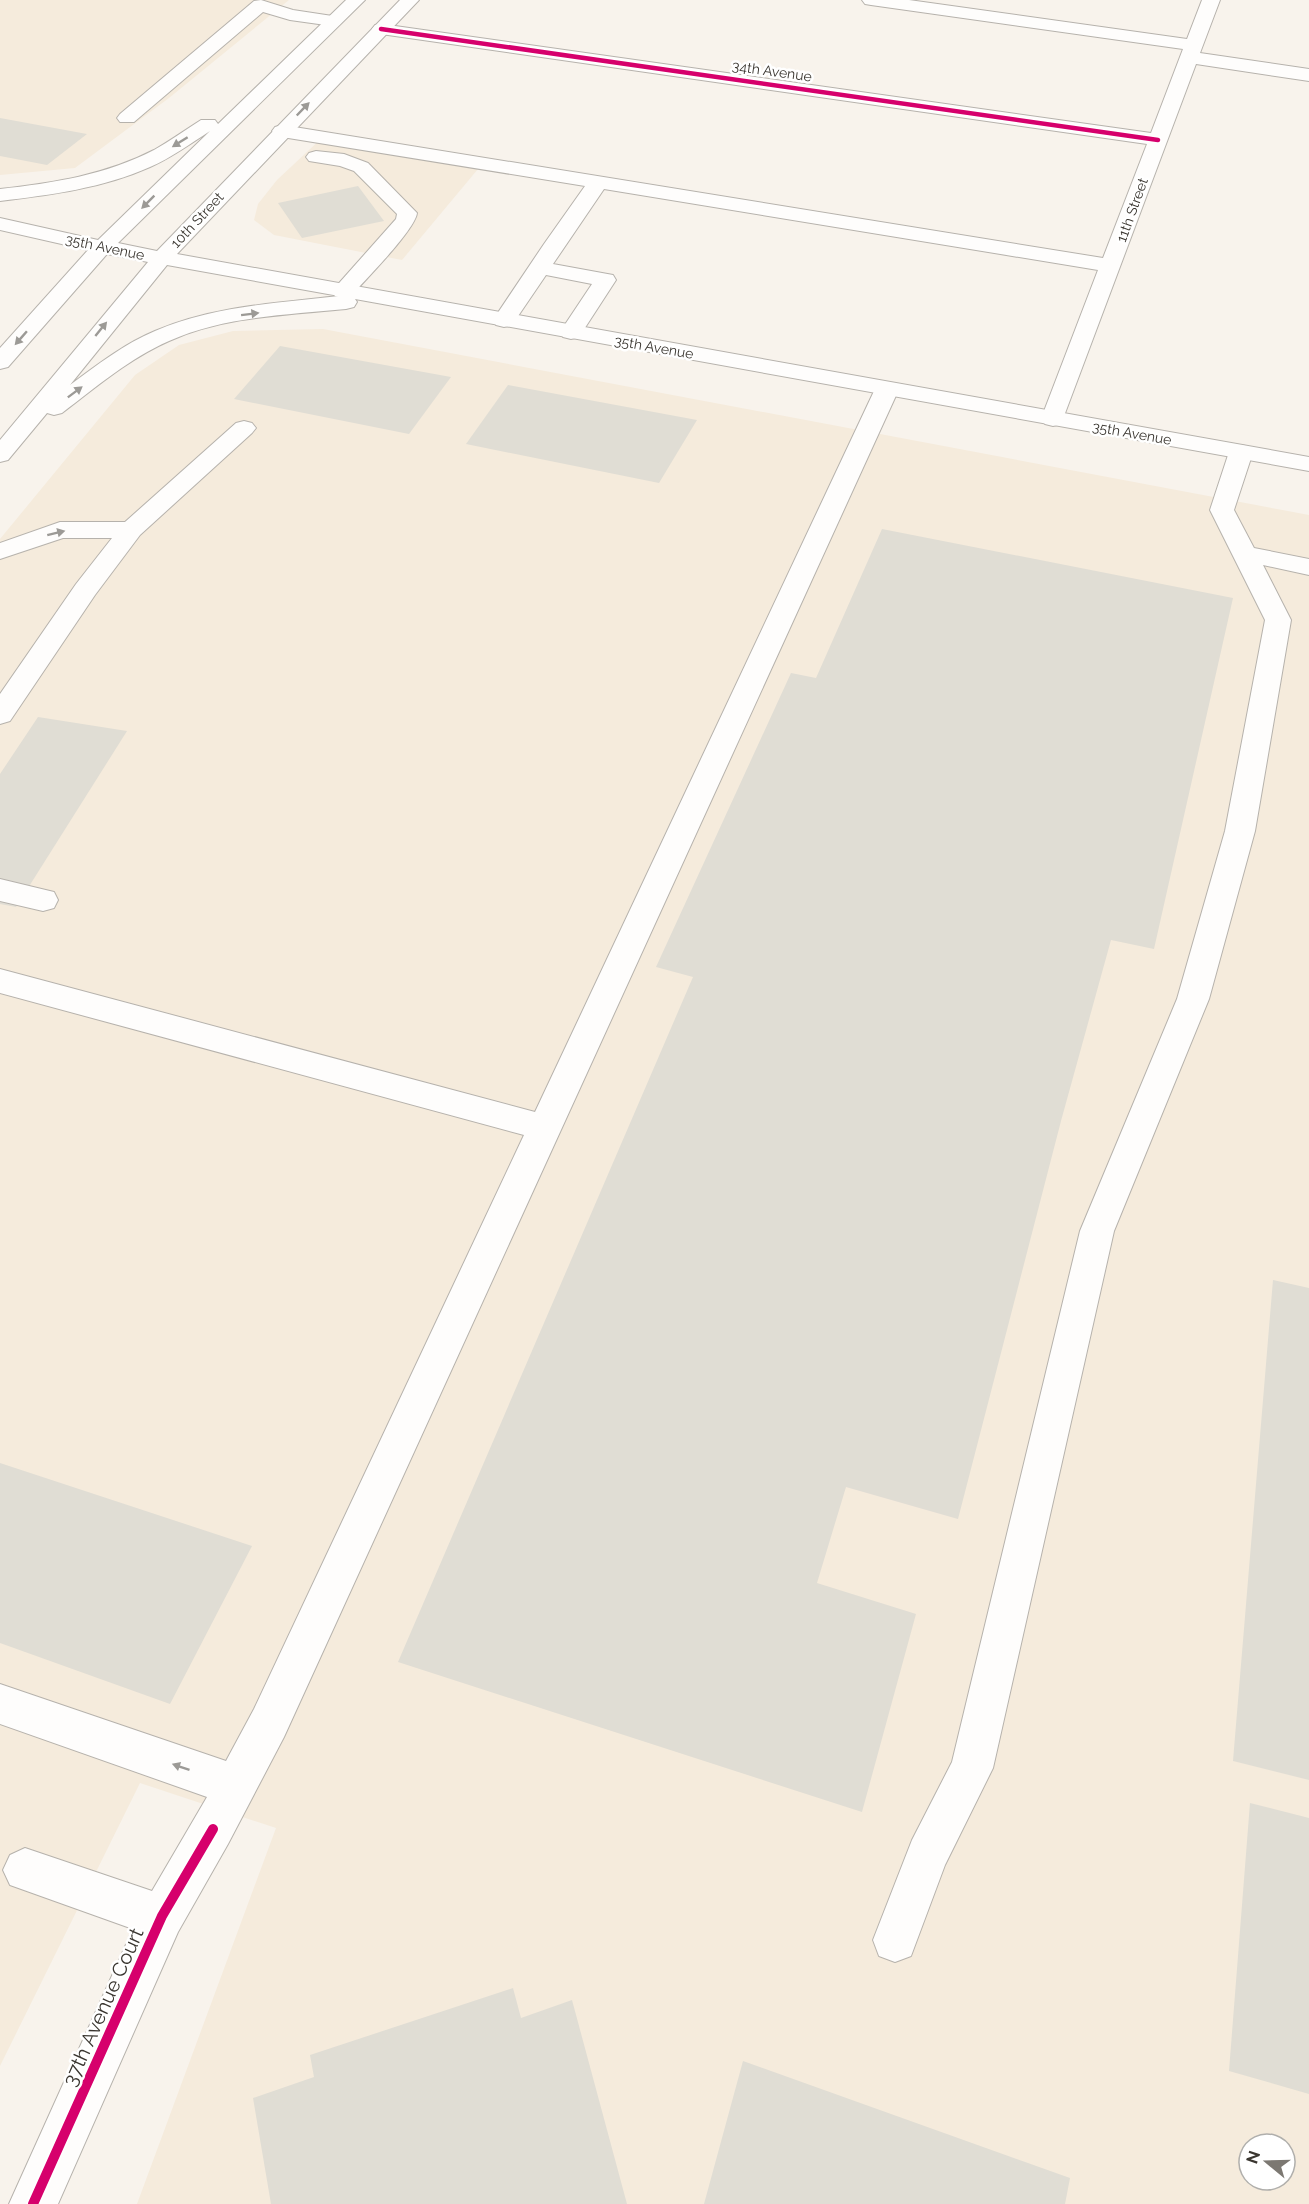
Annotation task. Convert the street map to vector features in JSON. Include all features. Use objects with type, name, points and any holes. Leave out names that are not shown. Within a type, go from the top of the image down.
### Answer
[{"type":"main road","points":[[0,362],[102,248],[356,0]]},
{"type":"main road","name":"10th Street","points":[[6,447],[162,258],[263,150],[410,0]]},
{"type":"main road","points":[[871,0],[1192,51],[1309,75]]},
{"type":"main road","name":"11th Street","points":[[1053,419],[1211,0]]},
{"type":"main road","points":[[127,118],[260,5],[290,15],[333,21]]},
{"type":"main road","name":"34th Avenue","points":[[381,29],[1158,140]]},
{"type":"main road","points":[[0,195],[53,190],[100,179],[159,155],[265,88]]},
{"type":"main road","points":[[282,131],[1111,266]]},
{"type":"main road","points":[[263,150],[353,163],[361,167],[407,213],[406,220],[343,291]]},
{"type":"main road","points":[[504,320],[551,248],[599,182]]},
{"type":"main road","name":"35th Avenue","points":[[0,224],[102,248],[1309,464]]},
{"type":"main road","points":[[540,268],[605,280],[571,332]]},
{"type":"main road","points":[[6,447],[103,370],[162,336],[221,317],[382,298]]},
{"type":"main road","name":"37th Avenue Court","points":[[33,2204],[162,1916],[213,1829],[269,1723],[887,389]]},
{"type":"main road","points":[[0,715],[85,590],[131,530],[244,428]]},
{"type":"main road","points":[[895,1940],[927,1855],[972,1768],[1097,1231],[1193,999],[1240,831],[1278,620],[1222,510],[1241,452]]},
{"type":"main road","points":[[0,551],[60,530],[131,530]]},
{"type":"main road","points":[[1245,554],[1309,567]]},
{"type":"main road","points":[[0,890],[43,900]]},
{"type":"main road","points":[[0,981],[545,1128]]},
{"type":"main road","points":[[0,1704],[236,1786]]},
{"type":"main road","points":[[25,1870],[162,1916]]},
{"type":"shaded area","points":[[0,0],[289,0],[169,98],[75,168],[0,175]]},
{"type":"shaded area","points":[[323,137],[483,163],[402,260],[274,235],[254,220],[258,204],[277,180]]},
{"type":"shaded area","points":[[323,329],[1309,515],[1309,2204],[137,2204],[276,1828],[140,1783],[0,2066],[0,539],[135,375],[179,345],[233,331]]},
{"type":"building","points":[[0,118],[87,134],[47,165],[0,156]]},
{"type":"building","points":[[358,186],[384,221],[302,238],[278,203]]},
{"type":"building","points":[[280,346],[451,377],[409,434],[234,399]]},
{"type":"building","points":[[508,385],[697,420],[659,483],[466,444]]},
{"type":"building","points":[[882,529],[1233,598],[1154,949],[1111,940],[1061,1121],[958,1519],[846,1487],[817,1583],[916,1614],[862,1812],[398,1662],[693,977],[656,967],[791,673],[816,678]]},
{"type":"building","points":[[38,717],[127,731],[16,907],[0,904],[0,774]]},
{"type":"building","points":[[1273,1280],[1309,1288],[1309,1780],[1233,1761]]},
{"type":"building","points":[[0,1463],[252,1546],[170,1704],[0,1643]]},
{"type":"building","points":[[1250,1803],[1309,1818],[1309,2094],[1229,2071]]},
{"type":"building","points":[[513,1988],[521,2018],[572,2000],[627,2204],[271,2204],[253,2098],[314,2077],[310,2055]]},
{"type":"building","points":[[743,2061],[1070,2178],[1065,2204],[704,2204]]},
{"type":"cycle path","points":[[381,29],[1158,140]]},
{"type":"cycle path","points":[[33,2204],[162,1916],[213,1829]]}]
